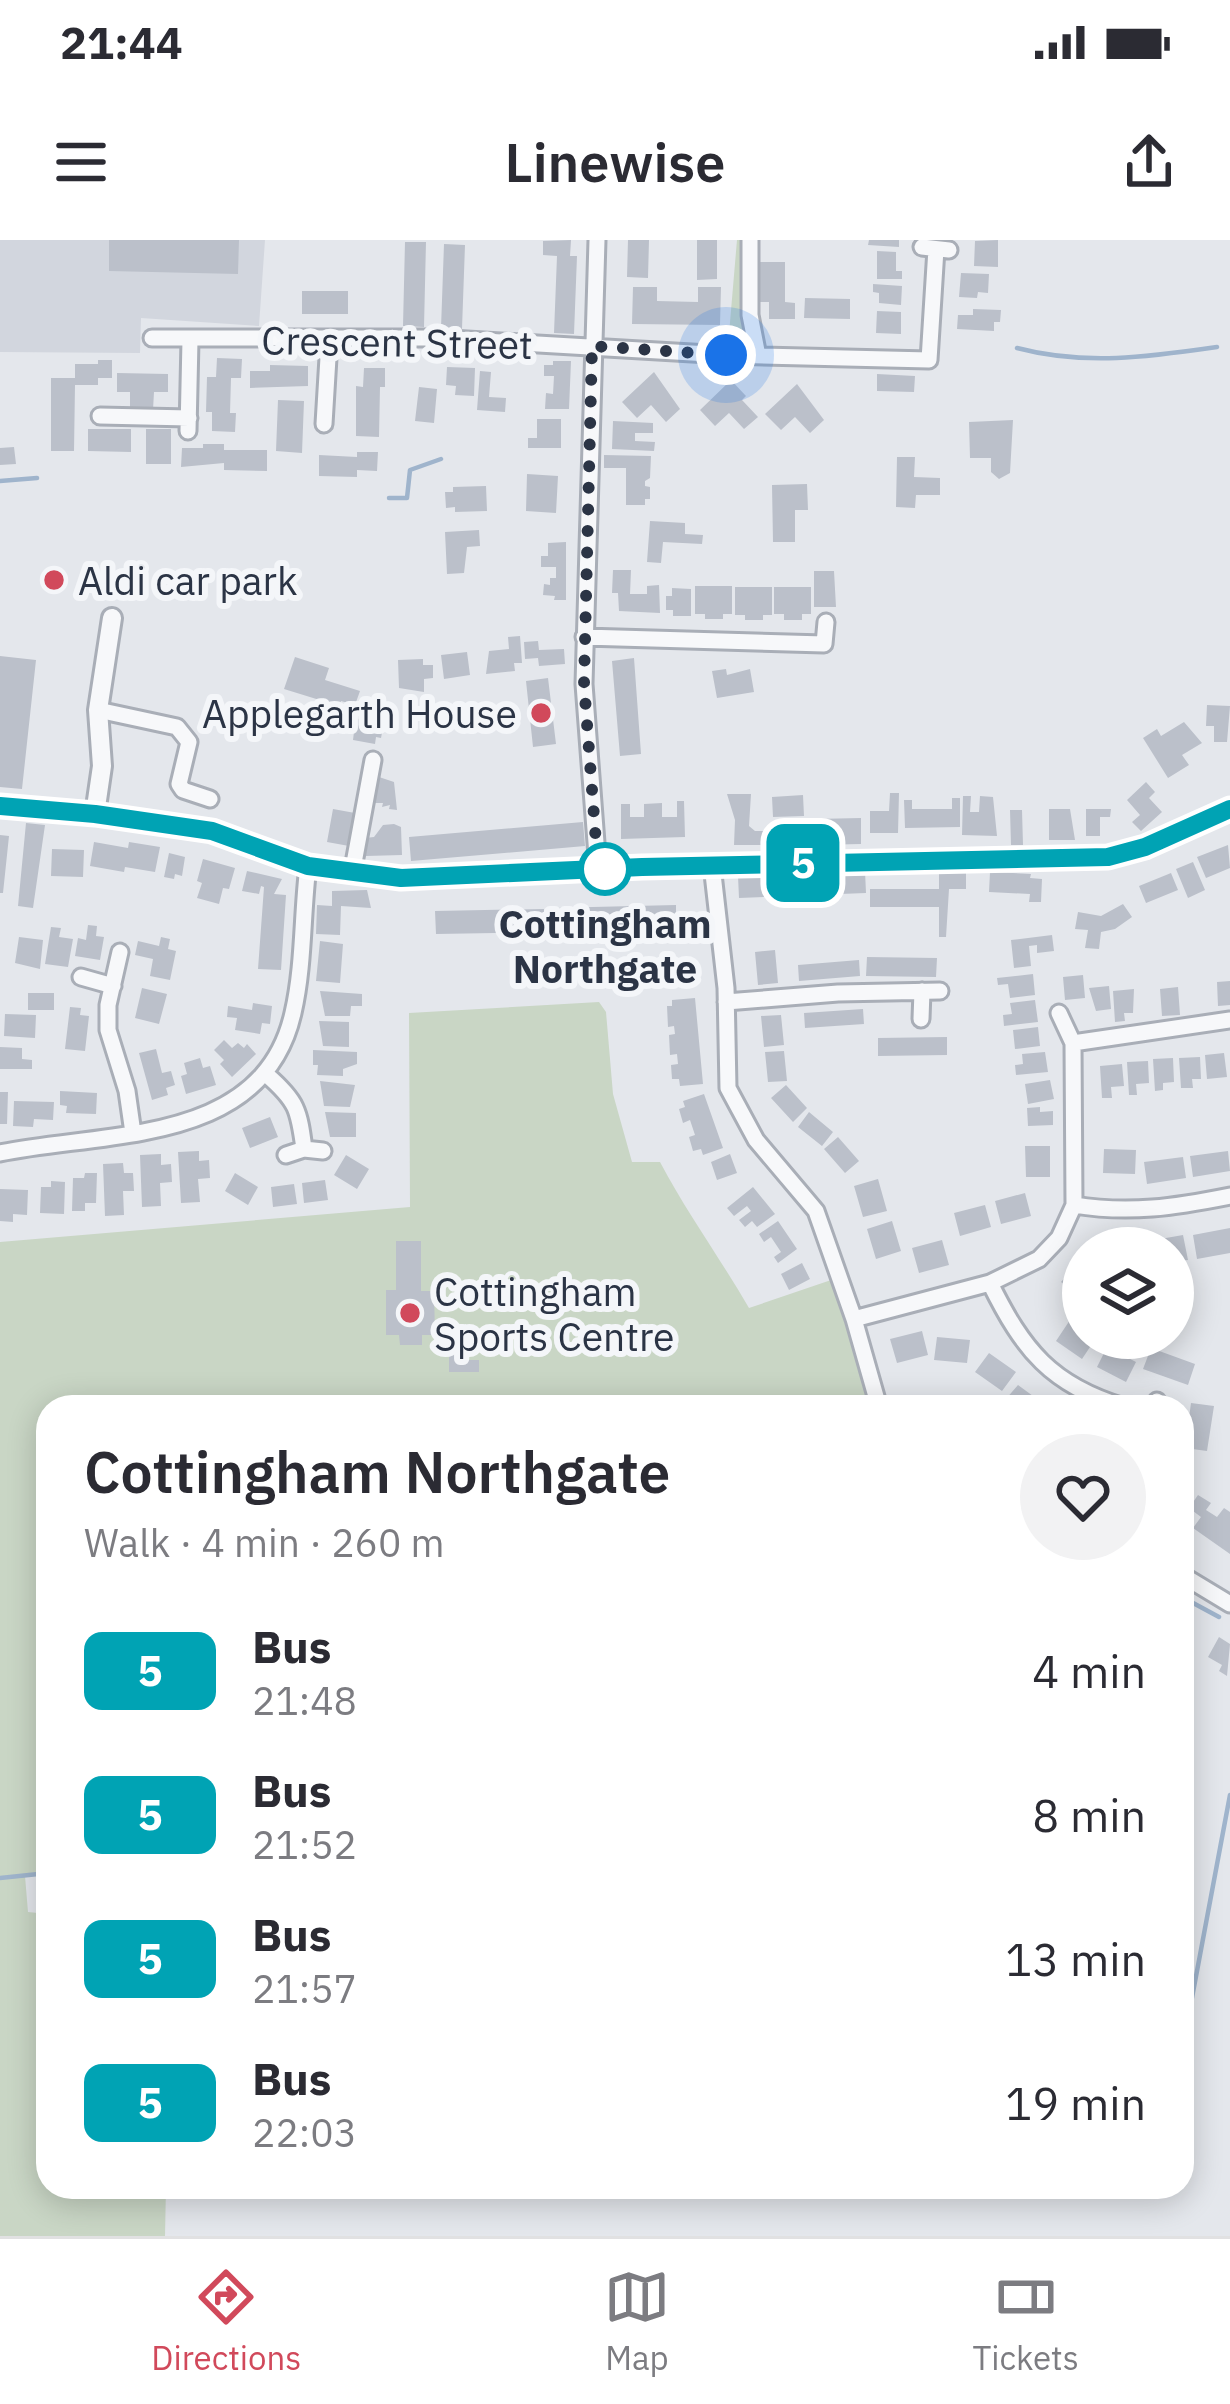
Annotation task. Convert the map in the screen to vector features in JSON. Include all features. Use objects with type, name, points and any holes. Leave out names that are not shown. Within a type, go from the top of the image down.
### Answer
[{"type":"street","points":[[597,240],[584,684],[598,869]]},
{"type":"street","points":[[750,240],[750,315],[758,356]]},
{"type":"street","name":"Crescent Street","points":[[152,338],[433,338],[929,360],[936,249]]},
{"type":"street","points":[[100,416],[189,424],[190,340]]},
{"type":"street","points":[[324,424],[329,341]]},
{"type":"street","points":[[95,814],[102,766],[98,710],[112,618]]},
{"type":"street","points":[[584,637],[824,644],[826,622]]},
{"type":"street","points":[[98,710],[177,727],[189,742],[179,784],[209,799]]},
{"type":"street","points":[[352,874],[374,760]]},
{"type":"street","points":[[0,806],[212,831],[308,866],[401,878],[712,865],[1108,857],[1145,847],[1230,809]]},
{"type":"street","points":[[712,865],[726,1002],[728,1088],[756,1140],[816,1211],[876,1395]]},
{"type":"street","points":[[0,1154],[176,1126],[215,1113],[267,1076],[284,1045],[294,1010],[308,866]]},
{"type":"street","points":[[120,952],[108,1030],[127,1090],[133,1133]]},
{"type":"street","points":[[81,977],[113,986]]},
{"type":"street","points":[[920,1019],[922,991]]},
{"type":"street","points":[[726,1002],[940,992]]},
{"type":"street","points":[[854,1318],[990,1282],[1040,1259],[1059,1238],[1074,1205],[1073,1043],[1059,1013]]},
{"type":"street","points":[[1073,1043],[1230,1020]]},
{"type":"street","points":[[267,1076],[291,1096],[299,1113],[304,1150]]},
{"type":"street","points":[[286,1155],[323,1151]]},
{"type":"street","points":[[1074,1205],[1118,1212],[1162,1210],[1230,1196]]},
{"type":"street","points":[[990,1282],[1011,1325],[1042,1366],[1087,1395]]},
{"type":"street","points":[[1194,1582],[1230,1604]]},
{"type":"shaded area","points":[[0,240],[265,240],[259,326],[141,318],[140,353],[0,352]]},
{"type":"green space","points":[[737,240],[742,240],[746,335],[729,334]]},
{"type":"green space","points":[[599,1002],[606,1012],[613,1094],[632,1162],[660,1162],[749,1308],[840,1277],[874,1395],[36,1395],[36,1875],[25,1876],[28,1912],[36,1913],[36,2199],[166,2199],[165,2236],[0,2236],[0,1242],[410,1207],[409,1013]]},
{"type":"building","points":[[109,240],[239,240],[238,274],[109,271]]},
{"type":"building","points":[[571,240],[570,256],[577,256],[574,334],[554,333],[557,256],[543,255],[543,241]]},
{"type":"building","points":[[628,240],[649,240],[648,278],[627,277]]},
{"type":"building","points":[[697,240],[717,240],[717,279],[697,280]]},
{"type":"building","points":[[869,240],[899,240],[899,247],[868,245]]},
{"type":"building","points":[[998,240],[998,267],[974,266],[975,241]]},
{"type":"building","points":[[405,242],[426,242],[424,327],[403,326]]},
{"type":"building","points":[[444,244],[465,245],[462,329],[441,328]]},
{"type":"building","points":[[877,251],[896,252],[896,271],[902,271],[902,279],[877,279]]},
{"type":"building","points":[[758,262],[785,262],[785,302],[795,303],[795,319],[769,319],[769,302],[758,302]]},
{"type":"building","points":[[961,273],[989,274],[988,293],[959,297]]},
{"type":"building","points":[[873,284],[902,286],[901,305],[879,303]]},
{"type":"building","points":[[633,287],[657,287],[657,301],[698,302],[698,287],[721,287],[720,325],[632,324]]},
{"type":"building","points":[[302,291],[348,291],[348,314],[302,314]]},
{"type":"building","points":[[805,298],[850,299],[850,319],[804,318]]},
{"type":"building","points":[[973,309],[1001,310],[994,331],[957,329],[958,315],[973,315]]},
{"type":"building","points":[[877,311],[901,312],[901,334],[876,333]]},
{"type":"building","points":[[217,358],[242,359],[241,378],[231,378],[235,432],[212,431],[212,412],[206,412],[207,377],[216,377]]},
{"type":"building","points":[[98,360],[112,360],[112,378],[98,378],[98,385],[75,385],[74,451],[51,451],[51,378],[75,378],[75,364],[98,364]]},
{"type":"building","points":[[553,361],[571,361],[569,409],[545,409],[546,393],[553,394],[554,376],[544,376],[544,365],[553,365]]},
{"type":"building","points":[[270,365],[308,366],[308,386],[250,388],[250,371],[270,371]]},
{"type":"building","points":[[447,367],[475,368],[474,396],[455,395],[456,386],[446,385]]},
{"type":"building","points":[[364,368],[385,368],[379,437],[356,436],[356,386],[363,387]]},
{"type":"building","points":[[480,371],[491,372],[489,397],[506,398],[505,412],[477,410]]},
{"type":"building","points":[[654,372],[680,409],[666,422],[651,405],[637,418],[622,402]]},
{"type":"building","points":[[117,373],[168,374],[168,392],[154,392],[153,410],[130,410],[130,392],[117,392]]},
{"type":"building","points":[[877,374],[915,376],[914,392],[877,391]]},
{"type":"building","points":[[731,380],[758,417],[744,429],[729,413],[715,426],[700,410]]},
{"type":"building","points":[[797,384],[824,420],[810,433],[795,417],[781,430],[765,414]]},
{"type":"building","points":[[419,387],[437,389],[434,423],[415,421]]},
{"type":"building","points":[[278,400],[304,401],[302,453],[276,451]]},
{"type":"building","points":[[537,419],[561,419],[561,448],[528,448],[528,438],[537,438]]},
{"type":"building","points":[[1013,420],[1010,473],[999,479],[991,472],[991,458],[970,458],[969,422]]},
{"type":"building","points":[[613,421],[653,423],[653,433],[635,433],[635,441],[655,442],[654,451],[612,449]]},
{"type":"building","points":[[88,429],[131,429],[131,452],[88,451]]},
{"type":"building","points":[[146,429],[171,429],[171,464],[146,464]]},
{"type":"building","points":[[203,444],[224,444],[224,450],[267,450],[267,471],[224,470],[224,463],[181,467],[182,448],[203,448]]},
{"type":"building","points":[[14,447],[16,464],[0,465],[0,448]]},
{"type":"building","points":[[357,452],[378,452],[377,471],[357,470],[357,477],[319,476],[319,455],[357,457]]},
{"type":"building","points":[[604,455],[651,456],[650,478],[645,481],[650,499],[645,499],[645,505],[626,505],[626,468],[604,468]]},
{"type":"building","points":[[897,457],[915,457],[914,477],[940,478],[940,495],[916,495],[915,508],[896,507]]},
{"type":"building","points":[[527,474],[558,476],[556,513],[526,511]]},
{"type":"building","points":[[807,484],[808,510],[795,510],[795,542],[773,542],[772,485]]},
{"type":"building","points":[[486,486],[487,511],[446,508],[445,492],[453,492],[453,487]]},
{"type":"building","points":[[650,521],[685,523],[685,534],[703,535],[702,544],[663,542],[661,563],[647,562]]},
{"type":"building","points":[[479,530],[480,546],[467,547],[464,573],[447,574],[445,532]]},
{"type":"building","points":[[566,542],[566,600],[554,600],[555,596],[543,595],[544,584],[556,578],[556,567],[541,567],[541,556],[548,556],[548,543]]},
{"type":"building","points":[[613,570],[631,570],[630,594],[647,594],[647,586],[659,585],[660,613],[619,611],[618,593],[612,593]]},
{"type":"building","points":[[814,571],[834,571],[836,607],[814,607]]},
{"type":"building","points":[[695,586],[732,586],[732,614],[705,619],[705,614],[695,614]]},
{"type":"building","points":[[735,587],[772,587],[772,615],[745,620],[745,615],[735,615]]},
{"type":"building","points":[[774,587],[811,587],[811,614],[802,614],[802,620],[784,620],[784,614],[774,614]]},
{"type":"building","points":[[672,588],[691,589],[691,616],[673,616],[673,610],[666,610],[666,596],[672,596]]},
{"type":"building","points":[[520,636],[522,663],[514,663],[515,671],[486,674],[489,651],[509,649],[508,637]]},
{"type":"building","points":[[538,641],[539,650],[564,649],[565,664],[539,666],[538,658],[525,659],[524,642]]},
{"type":"building","points":[[467,652],[470,675],[444,679],[441,655]]},
{"type":"building","points":[[0,656],[36,660],[22,789],[0,787]]},
{"type":"building","points":[[295,657],[329,668],[325,680],[360,691],[355,705],[341,701],[339,706],[284,689]]},
{"type":"building","points":[[634,658],[641,754],[620,756],[612,661]]},
{"type":"building","points":[[423,659],[423,665],[433,665],[433,678],[424,679],[424,692],[399,688],[398,660]]},
{"type":"building","points":[[726,669],[727,675],[750,669],[754,692],[717,698],[712,671]]},
{"type":"building","name":"Applegarth House","points":[[548,678],[556,744],[533,747],[526,681]]},
{"type":"building","points":[[1207,705],[1230,706],[1227,742],[1214,742],[1214,726],[1206,726]]},
{"type":"building","points":[[362,714],[385,717],[375,744],[353,740]]},
{"type":"building","points":[[1184,722],[1202,743],[1182,755],[1189,765],[1168,778],[1143,738],[1157,729],[1161,736]]},
{"type":"building","points":[[376,776],[394,782],[397,810],[370,803]]},
{"type":"building","points":[[1146,782],[1155,792],[1149,798],[1162,812],[1141,831],[1132,822],[1140,815],[1127,800]]},
{"type":"building","points":[[890,793],[899,793],[898,833],[870,833],[870,811],[889,811]]},
{"type":"building","points":[[727,794],[751,794],[749,826],[766,831],[766,845],[734,845],[735,820]]},
{"type":"building","points":[[803,795],[804,816],[773,817],[772,797]]},
{"type":"building","points":[[963,796],[971,796],[970,812],[979,812],[980,796],[993,797],[997,836],[962,835]]},
{"type":"building","points":[[952,798],[960,798],[960,827],[905,828],[904,800],[912,800],[912,809],[952,809]]},
{"type":"building","points":[[677,801],[684,801],[685,837],[621,839],[621,804],[630,804],[630,817],[644,817],[644,804],[662,803],[662,817],[677,817]]},
{"type":"building","points":[[333,809],[355,813],[349,846],[327,842]]},
{"type":"building","points":[[1049,809],[1070,809],[1075,840],[1049,840]]},
{"type":"building","points":[[1086,809],[1111,809],[1110,817],[1100,817],[1100,836],[1086,836]]},
{"type":"building","points":[[1010,810],[1022,810],[1023,845],[1011,845]]},
{"type":"building","points":[[861,818],[861,844],[816,845],[815,819]]},
{"type":"building","points":[[583,822],[585,846],[411,861],[409,837]]},
{"type":"building","points":[[26,823],[45,825],[33,908],[18,906]]},
{"type":"building","points":[[383,825],[401,827],[402,855],[366,856],[365,838],[374,837]]},
{"type":"building","points":[[0,835],[9,836],[3,893],[0,893]]},
{"type":"building","points":[[94,842],[160,847],[155,872],[90,866]]},
{"type":"building","points":[[1228,845],[1230,868],[1206,878],[1197,857]]},
{"type":"building","points":[[52,849],[84,850],[83,877],[51,876]]},
{"type":"building","points":[[169,853],[185,857],[182,876],[175,874],[174,879],[164,877]]},
{"type":"building","points":[[203,859],[235,868],[219,904],[197,898]]},
{"type":"building","points":[[1193,862],[1205,890],[1188,898],[1176,869]]},
{"type":"building","points":[[247,871],[282,879],[274,894],[286,895],[281,970],[258,969],[264,887],[259,894],[242,891]]},
{"type":"building","points":[[865,871],[866,893],[739,898],[738,876]]},
{"type":"building","points":[[990,872],[1042,879],[1041,902],[1029,902],[1030,894],[989,892]]},
{"type":"building","points":[[939,873],[966,873],[966,889],[949,889],[946,937],[939,937],[939,907],[870,907],[870,889],[939,889]]},
{"type":"building","points":[[1171,873],[1178,890],[1146,903],[1139,886]]},
{"type":"building","points":[[367,890],[371,908],[341,906],[340,935],[316,934],[317,905],[332,906],[332,891]]},
{"type":"building","points":[[1123,904],[1132,917],[1101,932],[1099,949],[1085,948],[1088,930],[1075,929],[1078,912],[1101,916]]},
{"type":"building","points":[[676,905],[676,931],[551,933],[551,908]]},
{"type":"building","points":[[544,909],[545,932],[436,934],[435,911]]},
{"type":"building","points":[[88,925],[97,926],[96,936],[104,937],[100,960],[75,956],[78,938],[86,940]]},
{"type":"building","points":[[51,927],[61,928],[59,937],[73,939],[68,967],[45,964]]},
{"type":"building","points":[[1052,935],[1054,951],[1037,953],[1037,945],[1029,946],[1031,966],[1014,968],[1011,940]]},
{"type":"building","points":[[19,937],[43,940],[40,969],[15,963]]},
{"type":"building","points":[[161,937],[170,939],[168,949],[176,951],[170,980],[150,976],[153,959],[135,955],[138,941],[159,946]]},
{"type":"building","points":[[320,941],[343,944],[340,983],[316,981]]},
{"type":"building","points":[[775,950],[778,983],[758,985],[755,952]]},
{"type":"building","points":[[867,957],[937,958],[936,977],[866,976]]},
{"type":"building","points":[[859,960],[860,976],[799,981],[798,965]]},
{"type":"building","points":[[1033,974],[1035,995],[1010,998],[1008,984],[998,985],[997,978]]},
{"type":"building","points":[[1083,975],[1085,998],[1065,1000],[1063,977]]},
{"type":"building","points":[[1230,981],[1230,1005],[1218,1006],[1217,982]]},
{"type":"building","points":[[1109,986],[1111,1009],[1096,1011],[1089,988]]},
{"type":"building","points":[[1178,987],[1180,1015],[1162,1016],[1160,989]]},
{"type":"building","points":[[142,988],[167,994],[159,1024],[135,1018]]},
{"type":"building","points":[[1134,989],[1133,1013],[1124,1013],[1125,1021],[1115,1022],[1113,991]]},
{"type":"building","points":[[320,991],[362,994],[362,1006],[351,1006],[350,1016],[325,1016]]},
{"type":"building","points":[[28,993],[54,993],[54,1010],[28,1010]]},
{"type":"building","points":[[695,998],[703,1084],[680,1086],[679,1079],[672,1079],[671,1065],[678,1064],[677,1054],[670,1055],[669,1035],[675,1034],[674,1026],[668,1027],[667,1006],[672,1006],[672,1000]]},
{"type":"building","points":[[1035,1000],[1038,1022],[1004,1026],[1003,1015],[1012,1014],[1010,1003]]},
{"type":"building","points":[[253,1003],[272,1006],[270,1024],[262,1023],[260,1034],[235,1030],[237,1018],[227,1017],[228,1006],[252,1010]]},
{"type":"building","points":[[70,1007],[81,1008],[80,1015],[89,1016],[85,1051],[65,1049]]},
{"type":"building","points":[[863,1009],[864,1024],[805,1028],[804,1013]]},
{"type":"building","points":[[5,1014],[36,1015],[35,1038],[4,1036]]},
{"type":"building","points":[[781,1015],[784,1045],[764,1047],[761,1016]]},
{"type":"building","points":[[319,1021],[349,1022],[349,1047],[323,1046]]},
{"type":"building","points":[[1038,1027],[1040,1046],[1015,1049],[1013,1030]]},
{"type":"building","points":[[947,1037],[947,1055],[878,1056],[878,1038]]},
{"type":"building","points":[[224,1040],[232,1048],[247,1044],[256,1054],[232,1077],[214,1050]]},
{"type":"building","points":[[0,1047],[22,1048],[22,1059],[32,1060],[32,1069],[0,1069]]},
{"type":"building","points":[[156,1049],[162,1073],[171,1071],[175,1085],[166,1088],[168,1095],[152,1100],[139,1053]]},
{"type":"building","points":[[313,1050],[357,1052],[357,1064],[343,1069],[343,1076],[317,1075]]},
{"type":"building","points":[[784,1051],[787,1081],[768,1082],[765,1052]]},
{"type":"building","points":[[1045,1052],[1048,1072],[1016,1075],[1015,1065],[1023,1064],[1022,1054]]},
{"type":"building","points":[[1224,1053],[1227,1077],[1207,1079],[1205,1055]]},
{"type":"building","points":[[1200,1057],[1201,1079],[1192,1079],[1193,1088],[1181,1088],[1179,1058]]},
{"type":"building","points":[[200,1058],[203,1068],[210,1066],[216,1085],[186,1094],[181,1076],[187,1074],[184,1063]]},
{"type":"building","points":[[1173,1058],[1174,1082],[1163,1083],[1163,1090],[1155,1091],[1153,1059]]},
{"type":"building","points":[[1148,1061],[1149,1083],[1136,1084],[1137,1095],[1129,1095],[1127,1062]]},
{"type":"building","points":[[1122,1064],[1124,1086],[1111,1087],[1112,1098],[1102,1098],[1100,1066]]},
{"type":"building","points":[[1050,1080],[1054,1099],[1028,1104],[1025,1084]]},
{"type":"building","points":[[320,1081],[355,1085],[350,1107],[324,1106]]},
{"type":"building","points":[[786,1085],[807,1108],[793,1122],[771,1098]]},
{"type":"building","points":[[60,1091],[97,1093],[96,1114],[66,1113],[67,1106],[60,1105]]},
{"type":"building","points":[[0,1092],[8,1092],[7,1124],[0,1124]]},
{"type":"building","points":[[704,1094],[723,1148],[703,1155],[701,1149],[693,1151],[690,1120],[683,1123],[679,1109],[685,1107],[683,1101]]},
{"type":"building","points":[[14,1101],[54,1102],[53,1120],[34,1119],[33,1127],[13,1126]]},
{"type":"building","points":[[1040,1107],[1040,1112],[1053,1111],[1053,1125],[1028,1126],[1027,1108]]},
{"type":"building","points":[[325,1112],[356,1113],[356,1137],[330,1137]]},
{"type":"building","points":[[809,1112],[833,1132],[822,1146],[798,1127]]},
{"type":"building","points":[[270,1117],[278,1137],[250,1148],[242,1128]]},
{"type":"building","points":[[838,1137],[859,1161],[845,1173],[824,1149]]},
{"type":"building","points":[[1025,1146],[1050,1146],[1050,1177],[1026,1177]]},
{"type":"building","points":[[1104,1149],[1136,1150],[1135,1174],[1103,1173]]},
{"type":"building","points":[[199,1151],[199,1161],[209,1160],[210,1178],[198,1179],[200,1202],[181,1203],[178,1152]]},
{"type":"building","points":[[1228,1151],[1230,1171],[1193,1177],[1190,1156]]},
{"type":"building","points":[[161,1154],[161,1165],[171,1164],[172,1182],[160,1183],[161,1206],[142,1207],[140,1155]]},
{"type":"building","points":[[730,1154],[737,1173],[717,1180],[711,1162]]},
{"type":"building","points":[[346,1155],[369,1169],[357,1189],[334,1175]]},
{"type":"building","points":[[1183,1157],[1186,1178],[1147,1184],[1144,1162]]},
{"type":"building","points":[[123,1163],[124,1173],[133,1173],[134,1191],[123,1191],[124,1215],[105,1216],[103,1164]]},
{"type":"building","points":[[85,1173],[97,1173],[96,1203],[85,1203],[85,1211],[72,1211],[73,1178],[84,1178]]},
{"type":"building","points":[[235,1173],[258,1187],[248,1205],[225,1191]]},
{"type":"building","points":[[878,1179],[887,1211],[863,1217],[854,1186]]},
{"type":"building","points":[[325,1180],[328,1200],[304,1203],[302,1183]]},
{"type":"building","points":[[51,1181],[65,1182],[64,1214],[40,1213],[41,1187],[51,1187]]},
{"type":"building","points":[[294,1184],[297,1204],[273,1207],[271,1187]]},
{"type":"building","points":[[753,1187],[775,1214],[757,1227],[752,1221],[745,1227],[739,1220],[751,1211],[747,1206],[734,1216],[727,1208]]},
{"type":"building","points":[[0,1189],[28,1190],[27,1215],[13,1214],[13,1222],[0,1221]]},
{"type":"building","points":[[1025,1193],[1031,1216],[1001,1224],[995,1201]]},
{"type":"building","points":[[985,1205],[991,1227],[960,1236],[954,1213]]},
{"type":"building","points":[[778,1221],[797,1249],[778,1263],[774,1257],[781,1252],[771,1237],[764,1242],[759,1234]]},
{"type":"building","points":[[892,1221],[901,1251],[876,1259],[867,1229]]},
{"type":"building","points":[[1230,1228],[1230,1253],[1197,1259],[1194,1235]]},
{"type":"building","points":[[942,1240],[949,1265],[919,1273],[912,1248]]},
{"type":"building","name":"Cottingham Sports Centre","points":[[396,1241],[421,1241],[421,1291],[434,1291],[435,1335],[422,1335],[422,1345],[400,1345],[399,1335],[386,1335],[386,1290],[396,1290]]},
{"type":"building","points":[[802,1263],[810,1279],[789,1290],[781,1274]]},
{"type":"building","points":[[922,1331],[928,1355],[897,1363],[890,1339]]},
{"type":"building","points":[[937,1337],[970,1340],[967,1363],[934,1360]]},
{"type":"building","points":[[989,1353],[1016,1372],[1002,1391],[975,1372]]},
{"type":"building","points":[[449,1354],[479,1360],[479,1372],[449,1372]]},
{"type":"building","points":[[1101,1359],[1136,1362],[1126,1382],[1097,1367]]},
{"type":"building","points":[[1147,1359],[1195,1364],[1188,1385],[1143,1369]]},
{"type":"building","points":[[1018,1385],[1031,1395],[1009,1395]]},
{"type":"building","points":[[1194,1403],[1214,1406],[1207,1451],[1194,1449]]},
{"type":"building","points":[[1198,1495],[1211,1503],[1206,1510],[1217,1517],[1224,1508],[1230,1512],[1230,1554],[1194,1529],[1201,1517],[1194,1512]]},
{"type":"building","points":[[1219,1637],[1230,1644],[1227,1676],[1219,1671],[1222,1665],[1208,1657]]},
{"type":"waterway","points":[[1017,348],[1092,358],[1217,347]]},
{"type":"waterway","points":[[389,498],[407,498],[410,470],[441,459]]},
{"type":"waterway","points":[[0,481],[37,478]]},
{"type":"waterway","points":[[1194,1603],[1219,1617]]},
{"type":"waterway","points":[[1194,1987],[1230,1795]]},
{"type":"waterway","points":[[0,1878],[36,1874]]},
{"type":"bus line","name":"5","points":[[0,806],[212,831],[308,866],[401,878],[642,867],[1108,857],[1145,847],[1230,809]]},
{"type":"place","name":"Aldi car park","points":[[54,580]]},
{"type":"place","name":"Applegarth House","points":[[541,713]]},
{"type":"place","name":"Cottingham Northgate","points":[[605,869]]},
{"type":"place","name":"Cottingham Sports Centre","points":[[410,1313]]},
{"type":"route","points":[[605,869],[598,869],[584,684],[592,346],[726,355]]}]
